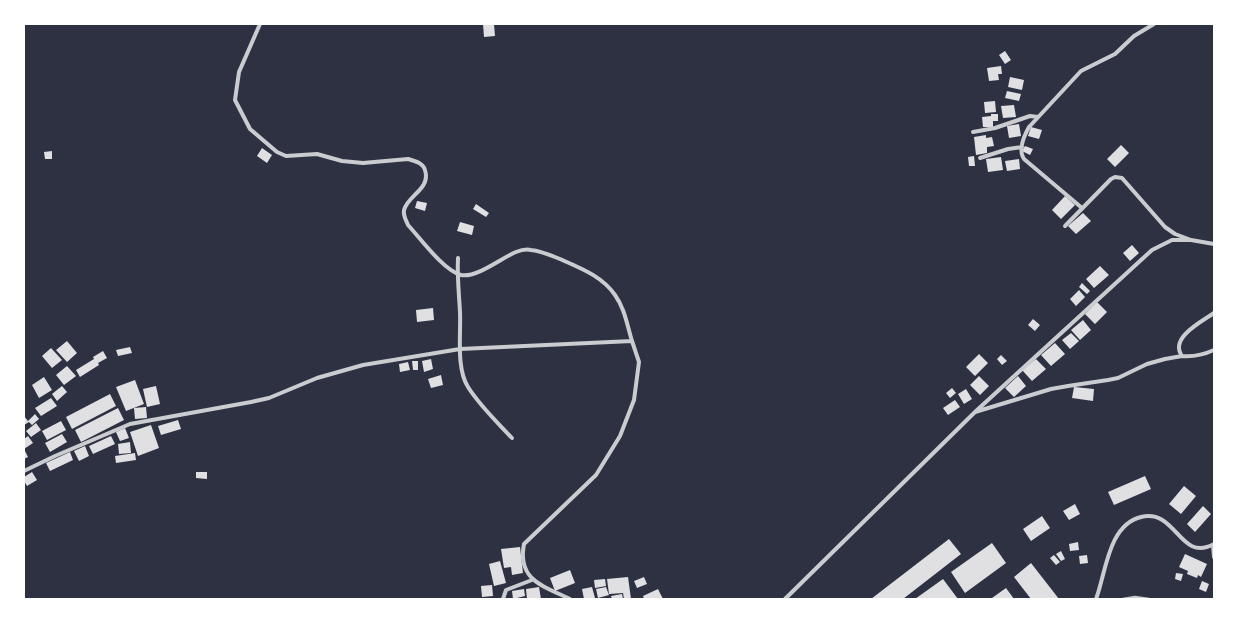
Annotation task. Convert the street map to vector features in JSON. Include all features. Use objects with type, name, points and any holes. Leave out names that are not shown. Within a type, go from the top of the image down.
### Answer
[{"type":"street","points":[[260,24],[239,72],[235,100],[250,129],[277,152],[286,156],[318,154],[342,161],[363,163],[408,159],[415,161],[421,164],[425,169],[425,183],[406,206],[404,212],[405,218],[408,225],[442,262],[457,274],[469,275],[524,250],[543,252],[595,276],[606,285],[621,304],[639,362],[634,400],[620,436],[596,475],[524,544],[522,556],[526,570],[532,580],[570,599]]},
{"type":"street","points":[[1082,208],[1028,163],[1021,155],[1025,134],[1038,117],[1081,72],[1115,54],[1134,36],[1154,24]]},
{"type":"street","points":[[972,132],[995,128],[1030,116],[1038,117]]},
{"type":"street","points":[[980,158],[1008,149],[1022,147]]},
{"type":"street","points":[[1065,226],[1111,178],[1118,177],[1122,178],[1165,227],[1175,234],[1191,240]]},
{"type":"street","points":[[785,599],[975,412],[1147,254],[1172,240],[1191,240],[1214,244]]},
{"type":"street","points":[[458,258],[457,274],[460,304],[460,363],[468,386],[489,414],[512,438]]},
{"type":"street","points":[[1182,356],[1178,347],[1182,338],[1189,331],[1214,313]]},
{"type":"street","points":[[24,471],[130,424],[269,398],[317,378],[363,365],[460,349],[632,341]]},
{"type":"street","points":[[975,412],[1051,389],[1113,379],[1147,364],[1165,359],[1202,355],[1214,350]]},
{"type":"street","points":[[1096,599],[1107,561],[1118,534],[1124,525],[1133,519],[1150,515],[1159,517],[1166,521],[1190,546],[1206,548],[1214,545],[1214,557]]},
{"type":"street","points":[[503,599],[506,590],[532,580]]},
{"type":"lane","points":[[1123,599],[1135,597],[1149,599]]},
{"type":"building","points":[[483,24],[494,24],[495,36],[484,37]]},
{"type":"building","points":[[1005,51],[1011,60],[1005,64],[999,55]]},
{"type":"building","points":[[1001,66],[1002,74],[998,74],[999,80],[989,81],[987,68]]},
{"type":"building","points":[[1010,77],[1024,80],[1022,90],[1008,87]]},
{"type":"building","points":[[1007,91],[1021,94],[1019,101],[1005,98]]},
{"type":"building","points":[[995,101],[996,112],[985,113],[984,102]]},
{"type":"building","points":[[1014,105],[1016,117],[1003,118],[1001,106]]},
{"type":"building","points":[[991,114],[998,114],[998,121],[993,121],[993,127],[983,127],[982,117],[991,116]]},
{"type":"building","points":[[1019,124],[1021,136],[1009,138],[1007,126]]},
{"type":"building","points":[[1031,127],[1042,130],[1039,139],[1028,136]]},
{"type":"building","points":[[986,135],[986,138],[992,137],[994,146],[987,147],[987,153],[976,155],[974,137]]},
{"type":"building","points":[[1121,145],[1129,153],[1115,167],[1107,159]]},
{"type":"building","points":[[1025,146],[1033,149],[1030,155],[1022,151]]},
{"type":"building","points":[[262,148],[272,155],[267,163],[257,156]]},
{"type":"building","points":[[52,151],[52,159],[45,159],[44,152]]},
{"type":"building","points":[[974,156],[975,166],[969,166],[968,157]]},
{"type":"building","points":[[1001,157],[1003,170],[988,172],[986,159]]},
{"type":"building","points":[[1019,159],[1020,169],[1007,171],[1005,161]]},
{"type":"building","points":[[1065,196],[1075,205],[1061,219],[1052,210]]},
{"type":"building","points":[[417,201],[427,203],[425,211],[415,208]]},
{"type":"building","points":[[476,204],[489,213],[486,217],[473,209]]},
{"type":"building","points":[[1083,213],[1091,221],[1076,234],[1068,226]]},
{"type":"building","points":[[460,222],[474,226],[472,235],[457,231]]},
{"type":"building","points":[[1132,245],[1139,253],[1130,261],[1123,253]]},
{"type":"building","points":[[1100,266],[1109,275],[1094,288],[1086,279]]},
{"type":"building","points":[[1082,283],[1090,291],[1087,294],[1079,287]]},
{"type":"building","points":[[1079,290],[1085,297],[1076,306],[1070,299]]},
{"type":"building","points":[[1097,302],[1107,312],[1095,324],[1085,314]]},
{"type":"building","points":[[433,308],[434,320],[417,322],[416,310]]},
{"type":"building","points":[[1033,319],[1040,325],[1035,331],[1028,325]]},
{"type":"building","points":[[1083,320],[1091,330],[1080,340],[1071,330]]},
{"type":"building","points":[[1071,333],[1079,341],[1070,349],[1062,340]]},
{"type":"building","points":[[67,341],[77,353],[67,362],[56,350]]},
{"type":"building","points":[[1055,343],[1065,354],[1051,366],[1041,355]]},
{"type":"building","points":[[130,347],[132,353],[118,356],[116,350]]},
{"type":"building","points":[[51,348],[62,360],[52,368],[42,356]]},
{"type":"building","points":[[103,351],[107,358],[80,377],[76,370],[94,359],[93,357]]},
{"type":"building","points":[[979,354],[988,363],[975,376],[966,367]]},
{"type":"building","points":[[1001,355],[1007,361],[1002,365],[997,359]]},
{"type":"building","points":[[431,359],[433,369],[424,372],[422,361]]},
{"type":"building","points":[[1036,359],[1046,369],[1032,381],[1022,370]]},
{"type":"building","points":[[412,361],[418,361],[418,370],[413,370]]},
{"type":"building","points":[[408,362],[410,370],[400,372],[399,364]]},
{"type":"building","points":[[67,366],[76,376],[64,385],[56,375]]},
{"type":"building","points":[[441,375],[443,385],[431,388],[428,379]]},
{"type":"building","points":[[979,376],[989,386],[980,395],[970,385]]},
{"type":"building","points":[[1018,376],[1026,386],[1014,397],[1005,388]]},
{"type":"building","points":[[44,377],[52,390],[39,398],[32,385]]},
{"type":"building","points":[[135,380],[144,404],[126,411],[116,387]]},
{"type":"building","points":[[62,386],[67,392],[57,401],[52,394]]},
{"type":"building","points":[[156,386],[160,404],[147,407],[143,389]]},
{"type":"building","points":[[1074,387],[1094,389],[1093,401],[1072,398]]},
{"type":"building","points":[[952,388],[956,393],[950,398],[946,393]]},
{"type":"building","points":[[966,389],[972,399],[964,404],[958,394]]},
{"type":"building","points":[[110,394],[116,406],[72,429],[66,417]]},
{"type":"building","points":[[51,398],[57,406],[41,416],[35,408]]},
{"type":"building","points":[[955,400],[960,407],[948,415],[943,408]]},
{"type":"building","points":[[146,407],[147,418],[135,419],[134,408]]},
{"type":"building","points":[[118,408],[124,420],[81,442],[75,430]]},
{"type":"building","points":[[35,414],[39,419],[32,425],[29,422],[24,425],[24,416],[28,421]]},
{"type":"building","points":[[178,420],[181,429],[161,435],[158,426]]},
{"type":"building","points":[[61,421],[66,430],[47,440],[42,431]]},
{"type":"building","points":[[36,423],[41,430],[31,437],[26,431]]},
{"type":"building","points":[[151,425],[159,448],[138,456],[130,432]]},
{"type":"building","points":[[125,428],[129,438],[120,441],[116,432]]},
{"type":"building","points":[[62,434],[67,442],[50,452],[45,443]]},
{"type":"building","points":[[28,436],[33,443],[24,449],[24,439]]},
{"type":"building","points":[[111,436],[115,444],[93,454],[89,446]]},
{"type":"building","points":[[130,442],[131,453],[119,454],[118,444]]},
{"type":"building","points":[[85,446],[89,456],[79,461],[74,451]]},
{"type":"building","points":[[24,449],[28,457],[24,459]]},
{"type":"building","points":[[70,452],[73,460],[50,471],[46,463]]},
{"type":"building","points":[[135,453],[136,460],[116,463],[115,456]]},
{"type":"building","points":[[32,472],[37,480],[27,486],[24,481],[24,477]]},
{"type":"building","points":[[196,472],[207,472],[207,479],[196,478]]},
{"type":"building","points":[[1145,476],[1151,489],[1114,505],[1108,492]]},
{"type":"building","points":[[1184,486],[1196,496],[1181,514],[1169,504]]},
{"type":"building","points":[[1075,504],[1080,514],[1069,520],[1063,511]]},
{"type":"building","points":[[1203,506],[1211,514],[1195,532],[1187,524]]},
{"type":"building","points":[[1042,516],[1050,528],[1031,541],[1023,529]]},
{"type":"building","points":[[949,539],[961,554],[903,599],[871,599]]},
{"type":"building","points":[[1078,542],[1079,550],[1070,551],[1069,544]]},
{"type":"building","points":[[992,543],[1006,563],[965,593],[951,572]]},
{"type":"building","points":[[520,547],[523,573],[512,575],[511,567],[504,568],[501,549]]},
{"type":"building","points":[[1061,551],[1065,559],[1061,561],[1056,554]]},
{"type":"building","points":[[1185,554],[1207,564],[1201,577],[1198,575],[1197,578],[1187,574],[1188,571],[1179,567]]},
{"type":"building","points":[[1054,555],[1060,562],[1056,565],[1050,558]]},
{"type":"building","points":[[1087,555],[1088,563],[1080,564],[1079,556]]},
{"type":"building","points":[[500,561],[506,583],[494,586],[489,564]]},
{"type":"building","points":[[1031,563],[1059,599],[1031,599],[1014,577]]},
{"type":"building","points":[[570,570],[575,583],[555,591],[550,578]]},
{"type":"building","points":[[1176,573],[1183,574],[1181,581],[1175,579]]},
{"type":"building","points":[[628,577],[631,599],[624,599],[623,593],[609,594],[607,579]]},
{"type":"building","points":[[644,577],[647,584],[637,588],[634,581]]},
{"type":"building","points":[[605,579],[606,586],[595,588],[594,580]]},
{"type":"building","points":[[943,579],[958,599],[915,599]]},
{"type":"building","points":[[1202,581],[1209,584],[1206,592],[1199,589]]},
{"type":"building","points":[[492,585],[493,596],[482,597],[481,586]]},
{"type":"building","points":[[539,587],[541,599],[527,599],[526,589]]},
{"type":"building","points":[[592,587],[595,598],[584,599],[582,589]]},
{"type":"building","points":[[606,587],[609,595],[598,598],[596,589]]},
{"type":"building","points":[[1006,588],[1014,599],[992,598]]},
{"type":"building","points":[[524,589],[525,596],[513,599],[512,591]]},
{"type":"building","points":[[658,589],[663,599],[644,599],[643,596]]},
{"type":"building","points":[[622,594],[623,599],[612,599],[611,596]]}]
